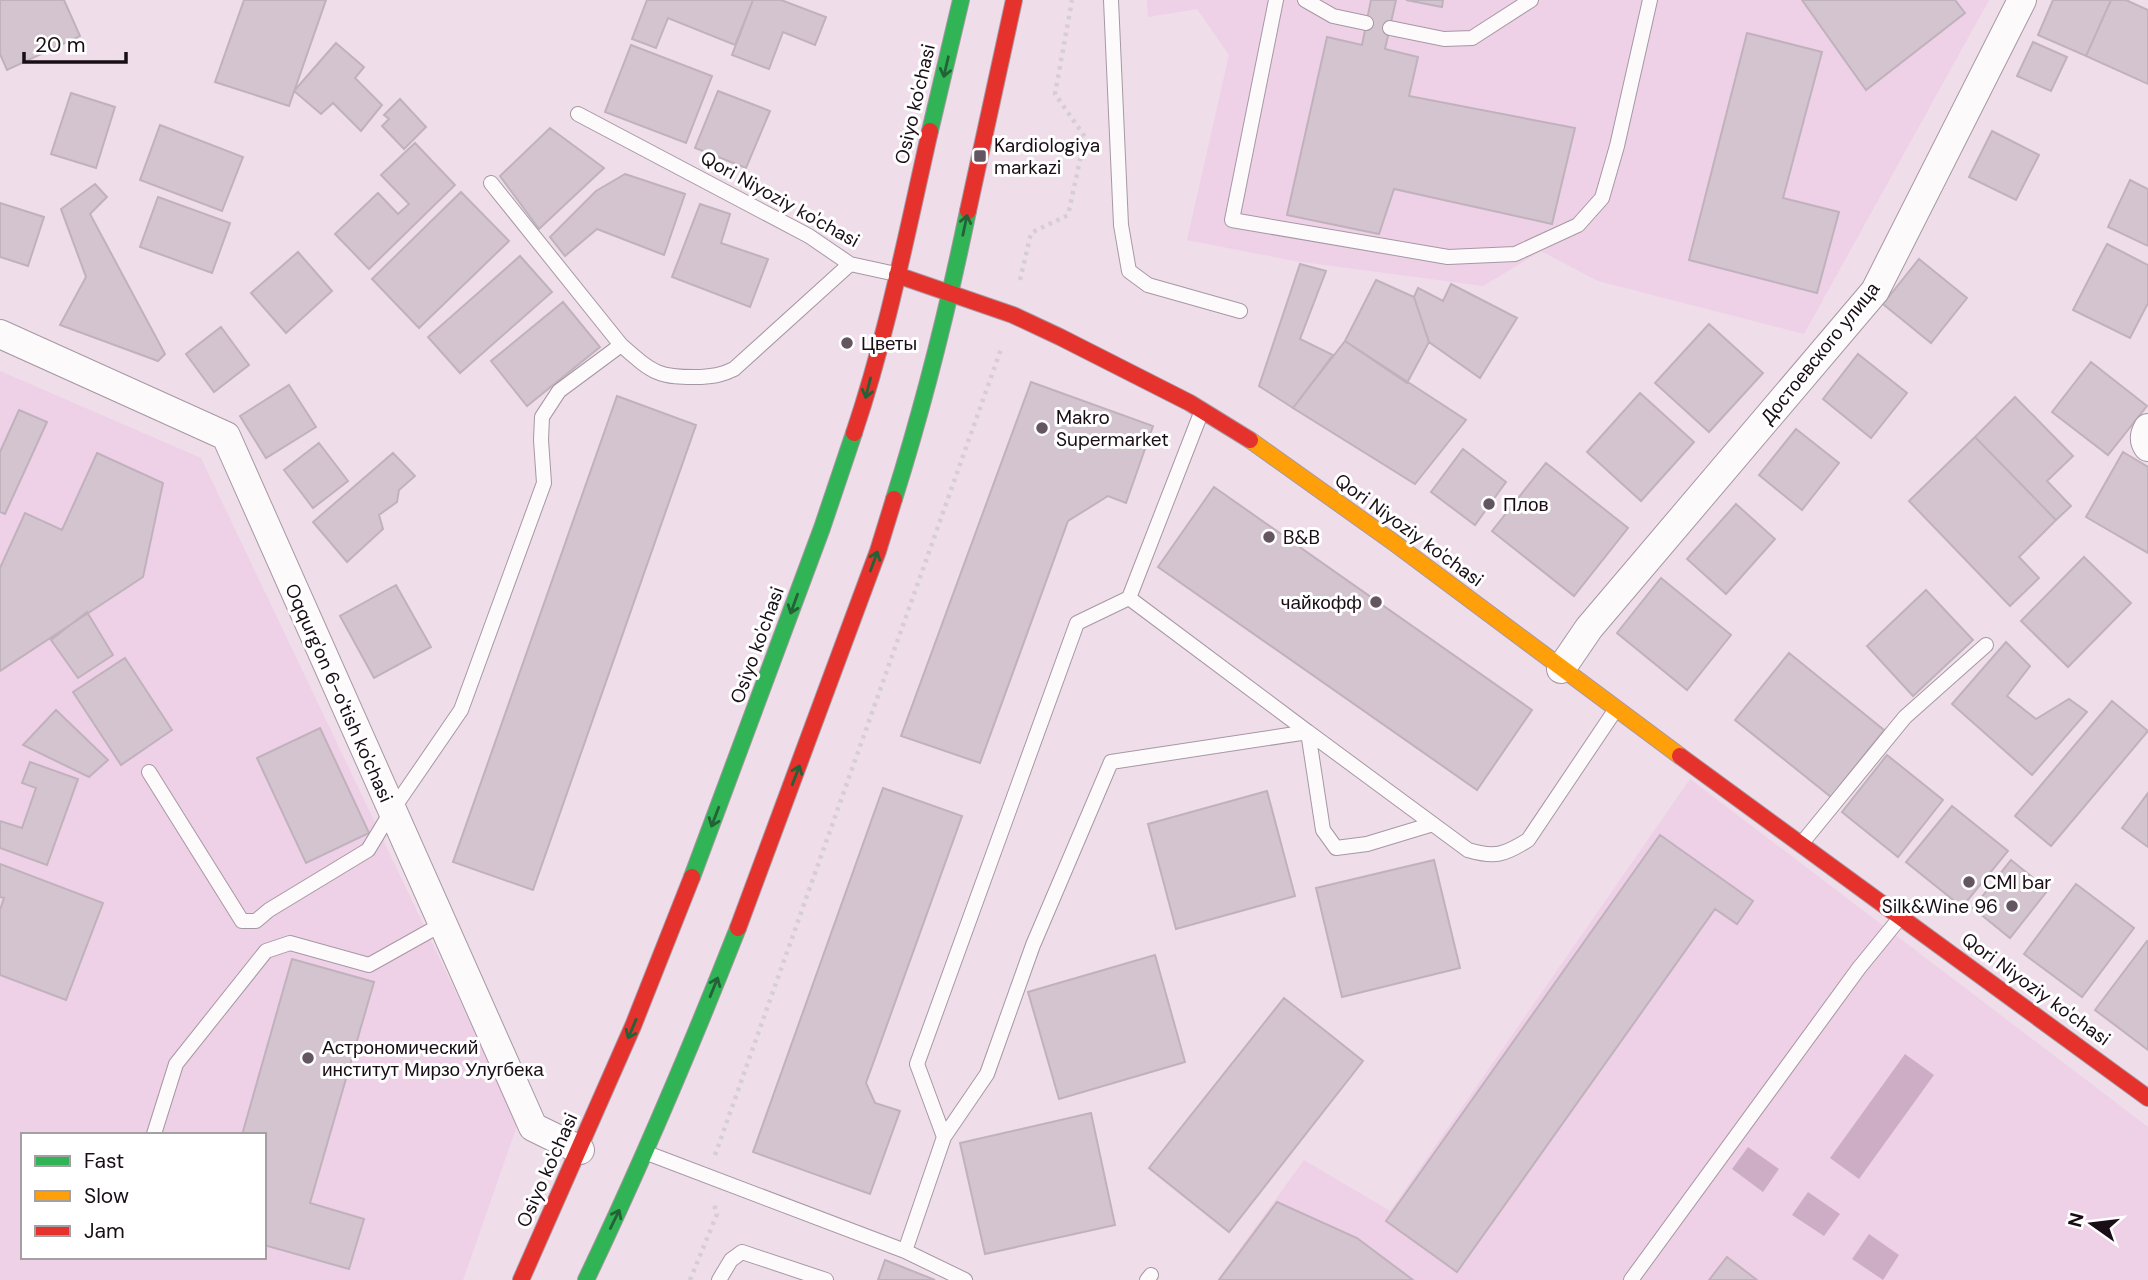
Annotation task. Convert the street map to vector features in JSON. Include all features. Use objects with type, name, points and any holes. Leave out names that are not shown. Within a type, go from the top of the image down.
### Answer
[{"type":"main road","name":"Osiyo ko'chasi","points":[[521,1280],[580,1150],[683,901],[822,528],[864,402],[897,275],[961,0]]},
{"type":"main road","points":[[587,1276],[685,1060],[737,930],[878,551],[918,422],[951,292],[1014,0]]},
{"type":"main road","name":"Qori Niyoziy ko'chasi","points":[[897,275],[1013,315],[1060,337],[1202,411],[1257,445],[2148,1098]]},
{"type":"street","name":"Достоевского улица","points":[[1561,669],[1589,628],[1875,291],[2022,0]]},
{"type":"street","name":"Oqqurg'on 6-o'tish ko'chasi","points":[[0,334],[226,436],[533,1127],[580,1150]]},
{"type":"street","points":[[2148,428],[2144,434],[2144,442],[2148,447]]},
{"type":"lane","points":[[1111,0],[1121,225],[1129,271],[1148,285],[1240,311]]},
{"type":"lane","points":[[1276,0],[1232,220],[1448,257],[1515,254],[1578,225],[1602,198],[1617,146],[1650,0]]},
{"type":"lane","points":[[1305,0],[1333,16],[1366,23]]},
{"type":"lane","points":[[1390,28],[1444,39],[1472,38],[1531,0]]},
{"type":"lane","name":"Qori Niyoziy ko'chasi","points":[[578,114],[809,236],[850,264],[897,275]]},
{"type":"lane","points":[[491,183],[621,345],[647,368],[671,378],[722,376],[734,369],[850,264]]},
{"type":"lane","points":[[149,772],[242,921],[256,921],[368,850],[461,709],[544,483],[542,417],[559,391],[621,345]]},
{"type":"lane","points":[[944,1137],[917,1064],[1077,623],[1129,598],[1202,411]]},
{"type":"lane","points":[[1129,598],[1433,824],[1468,849],[1486,855],[1506,854],[1528,840],[1616,708]]},
{"type":"lane","points":[[1801,844],[1905,717],[1986,645]]},
{"type":"lane","points":[[905,1251],[944,1137],[987,1074],[1033,945],[1111,762],[1308,732]]},
{"type":"lane","points":[[1308,732],[1323,830],[1336,848],[1367,844],[1433,824]]},
{"type":"lane","points":[[1631,1280],[1859,968],[1901,916]]},
{"type":"lane","points":[[154,1133],[176,1064],[266,951],[290,943],[369,965],[444,923]]},
{"type":"lane","points":[[645,1153],[905,1251],[965,1280]]},
{"type":"lane","points":[[719,1280],[731,1260],[742,1252],[826,1280]]},
{"type":"lane","points":[[587,1276],[606,1280]]},
{"type":"path","points":[[690,1280],[717,1214],[707,1177],[1013,315],[1031,233],[1068,215],[1086,137],[1055,94],[1072,0]]},
{"type":"shaded area","points":[[1147,0],[1989,0],[1804,334],[1598,281],[1541,251],[1483,286],[1295,261],[1187,240],[1229,55],[1197,9],[1148,17]]},
{"type":"shaded area","points":[[0,371],[201,458],[518,1123],[463,1280],[0,1280]]},
{"type":"shaded area","points":[[1690,779],[2148,1127],[2148,1280],[1217,1280],[1304,1160],[1390,1211]]},
{"type":"shaded area","points":[[1905,1054],[1934,1075],[1859,1179],[1830,1158]]},
{"type":"shaded area","points":[[1748,1147],[1779,1169],[1763,1192],[1732,1169]]},
{"type":"shaded area","points":[[1808,1192],[1840,1214],[1824,1236],[1792,1215]]},
{"type":"shaded area","points":[[1869,1234],[1899,1255],[1883,1280],[1852,1259]]},
{"type":"building","points":[[0,0],[64,0],[80,36],[7,70],[0,54]]},
{"type":"building","points":[[244,0],[326,0],[289,106],[215,82]]},
{"type":"building","points":[[647,0],[753,0],[735,45],[668,18],[656,48],[632,39]]},
{"type":"building","points":[[753,0],[781,0],[826,17],[815,45],[783,32],[769,69],[732,55]]},
{"type":"building","points":[[1371,0],[1396,0],[1385,49],[1418,57],[1409,96],[1575,128],[1552,224],[1394,189],[1379,234],[1287,215],[1327,37],[1362,45]]},
{"type":"building","points":[[1406,0],[1443,0],[1442,7]]},
{"type":"building","points":[[1802,0],[1955,0],[1965,13],[1866,90]]},
{"type":"building","points":[[2053,0],[2111,0],[2086,56],[2038,35]]},
{"type":"building","points":[[2111,0],[2126,0],[2148,10],[2148,84],[2086,56]]},
{"type":"building","points":[[1747,33],[1822,52],[1783,198],[1839,212],[1817,293],[1689,260]]},
{"type":"building","points":[[2033,42],[2067,57],[2051,91],[2017,76]]},
{"type":"building","points":[[336,43],[364,67],[355,78],[382,105],[361,131],[333,103],[321,114],[294,91]]},
{"type":"building","points":[[631,45],[712,76],[686,143],[605,112]]},
{"type":"building","points":[[718,91],[770,111],[746,168],[695,148]]},
{"type":"building","points":[[71,93],[115,107],[96,168],[51,154]]},
{"type":"building","points":[[400,99],[426,127],[404,149],[382,126],[389,119],[384,115]]},
{"type":"building","points":[[160,125],[243,157],[222,211],[140,180]]},
{"type":"building","points":[[550,128],[604,168],[539,229],[500,176]]},
{"type":"building","points":[[1992,131],[2039,155],[2016,200],[1969,177]]},
{"type":"building","points":[[415,143],[455,185],[369,269],[335,234],[378,193],[398,214],[409,204],[381,175]]},
{"type":"building","points":[[625,174],[685,194],[664,255],[597,229],[565,256],[550,237],[596,191]]},
{"type":"building","points":[[2130,180],[2148,189],[2148,246],[2108,227]]},
{"type":"building","points":[[95,184],[107,197],[90,214],[165,354],[158,361],[60,325],[86,277],[61,209]]},
{"type":"building","points":[[461,192],[509,241],[419,328],[372,279]]},
{"type":"building","points":[[158,197],[230,223],[212,273],[140,247]]},
{"type":"building","points":[[0,203],[44,217],[28,266],[0,257]]},
{"type":"building","points":[[700,204],[730,214],[721,243],[768,259],[750,307],[672,277]]},
{"type":"building","points":[[2107,244],[2148,265],[2148,303],[2130,338],[2073,310]]},
{"type":"building","points":[[298,252],[332,291],[286,333],[251,293]]},
{"type":"building","points":[[520,256],[552,292],[460,373],[428,337]]},
{"type":"building","points":[[1919,259],[1967,298],[1931,343],[1883,304]]},
{"type":"building","points":[[1300,264],[1326,271],[1300,339],[1333,355],[1293,408],[1259,386]]},
{"type":"building","points":[[1376,280],[1414,297],[1429,342],[1407,383],[1345,341]]},
{"type":"building","points":[[1451,284],[1517,318],[1480,378],[1429,342],[1414,297],[1418,288],[1443,301]]},
{"type":"building","points":[[563,302],[600,347],[527,406],[491,361]]},
{"type":"building","points":[[1709,324],[1763,373],[1709,432],[1655,383]]},
{"type":"building","points":[[221,327],[249,365],[214,392],[186,354]]},
{"type":"building","points":[[1345,341],[1466,420],[1415,484],[1293,408]]},
{"type":"building","points":[[1858,354],[1907,393],[1871,438],[1823,399]]},
{"type":"building","points":[[2091,362],[2147,406],[2108,455],[2052,412]]},
{"type":"building","points":[[1031,382],[1153,426],[1126,503],[1108,496],[1068,521],[980,763],[901,736]]},
{"type":"building","points":[[289,385],[316,427],[266,458],[240,416]]},
{"type":"building","points":[[1640,393],[1694,442],[1641,501],[1587,452]]},
{"type":"building","points":[[617,396],[696,425],[533,890],[453,862]]},
{"type":"building","points":[[2015,397],[2073,456],[2047,481],[2071,506],[2056,520],[1975,437]]},
{"type":"building","points":[[19,410],[47,422],[5,514],[0,512],[0,452]]},
{"type":"building","points":[[1796,429],[1839,463],[1802,510],[1759,475]]},
{"type":"building","points":[[1975,437],[2056,520],[2019,557],[2039,578],[2010,606],[1909,501]]},
{"type":"building","points":[[319,443],[348,481],[313,508],[284,470]]},
{"type":"building","points":[[1463,449],[1506,482],[1475,525],[1431,492]]},
{"type":"building","points":[[2123,452],[2148,467],[2148,553],[2086,517]]},
{"type":"building","points":[[97,453],[163,483],[143,577],[0,671],[0,568],[25,513],[62,530]]},
{"type":"building","points":[[393,453],[415,476],[399,490],[397,502],[379,515],[383,529],[347,562],[313,522]]},
{"type":"building","points":[[1546,463],[1628,528],[1574,596],[1492,531]]},
{"type":"building","points":[[1214,487],[1532,710],[1477,790],[1158,567]]},
{"type":"building","points":[[1736,504],[1775,539],[1726,594],[1687,559]]},
{"type":"building","points":[[2084,557],[2131,603],[2068,667],[2021,621]]},
{"type":"building","points":[[1661,578],[1731,635],[1687,690],[1617,633]]},
{"type":"building","points":[[396,585],[431,647],[374,678],[340,616]]},
{"type":"building","points":[[1926,590],[1973,640],[1913,696],[1867,646]]},
{"type":"building","points":[[87,612],[113,655],[78,678],[51,640]]},
{"type":"building","points":[[2006,642],[2030,666],[2007,696],[2036,719],[2069,699],[2087,712],[2032,775],[1952,704]]},
{"type":"building","points":[[1789,653],[1884,730],[1831,797],[1735,720]]},
{"type":"building","points":[[125,658],[172,730],[121,765],[73,692]]},
{"type":"building","points":[[2112,701],[2148,731],[2051,846],[2015,816]]},
{"type":"building","points":[[56,710],[108,760],[89,777],[23,745]]},
{"type":"building","points":[[320,728],[369,833],[306,863],[257,758]]},
{"type":"building","points":[[1887,755],[1943,800],[1898,857],[1842,812]]},
{"type":"building","points":[[30,762],[78,779],[47,865],[0,848],[0,821],[22,828],[36,788],[22,783]]},
{"type":"building","points":[[883,788],[962,816],[866,1083],[875,1103],[900,1111],[870,1194],[753,1152]]},
{"type":"building","points":[[1267,791],[1295,896],[1176,929],[1148,824]]},
{"type":"building","points":[[2148,793],[2148,847],[2122,828]]},
{"type":"building","points":[[1952,806],[2008,851],[1962,907],[1906,862]]},
{"type":"building","points":[[1660,835],[1753,901],[1737,924],[1715,909],[1457,1272],[1386,1221]]},
{"type":"building","points":[[1434,860],[1460,968],[1342,997],[1316,888]]},
{"type":"building","points":[[2011,860],[2048,890],[2010,938],[1973,908]]},
{"type":"building","points":[[0,864],[103,903],[66,1000],[0,975],[0,910],[4,898],[0,897]]},
{"type":"building","points":[[2076,884],[2134,928],[2082,997],[2024,954]]},
{"type":"building","points":[[2148,942],[2148,1050],[2095,1010]]},
{"type":"building","points":[[1155,955],[1185,1062],[1059,1099],[1028,992]]},
{"type":"building","name":"Астрономический институт Мирзо Улугбека","points":[[292,959],[374,982],[310,1203],[364,1219],[349,1269],[266,1246],[266,1133],[243,1133]]},
{"type":"building","points":[[1284,998],[1363,1061],[1229,1232],[1149,1168]]},
{"type":"building","points":[[1091,1113],[1115,1225],[985,1254],[960,1143]]},
{"type":"building","points":[[1277,1202],[1357,1238],[1413,1280],[1219,1280]]},
{"type":"building","points":[[1727,1257],[1757,1280],[1709,1280]]},
{"type":"building","points":[[885,1260],[935,1280],[878,1280]]},
{"type":"traffic: fast","points":[[930,131],[961,0]]},
{"type":"traffic: fast","points":[[894,499],[935,356],[968,211]]},
{"type":"traffic: fast","points":[[692,877],[822,528],[854,433]]},
{"type":"traffic: fast","points":[[586,1280],[665,1106],[738,928]]},
{"type":"traffic: slow","points":[[1250,440],[1393,542],[1680,756]]},
{"type":"traffic: jam","points":[[968,211],[1014,0]]},
{"type":"traffic: jam","points":[[854,433],[886,321],[930,131]]},
{"type":"traffic: jam","points":[[897,275],[1013,315],[1190,403],[1250,440]]},
{"type":"traffic: jam","points":[[738,928],[878,551],[894,499]]},
{"type":"traffic: jam","points":[[1680,756],[2148,1098]]},
{"type":"traffic: jam","points":[[521,1280],[633,1026],[692,877]]},
{"type":"place","name":"Kardiologiya markazi","points":[[980,156]]},
{"type":"place","name":"Цветы","points":[[847,343]]},
{"type":"place","name":"Makro Supermarket","points":[[1042,428]]},
{"type":"place","name":"Плов","points":[[1489,504]]},
{"type":"place","name":"B&B","points":[[1269,537]]},
{"type":"place","name":"чайкофф","points":[[1376,602]]},
{"type":"place","name":"CMI bar","points":[[1969,882]]},
{"type":"place","name":"Silk&Wine 96","points":[[2012,906]]},
{"type":"place","name":"Астрономический институт Мирзо Улугбека","points":[[308,1058]]}]
